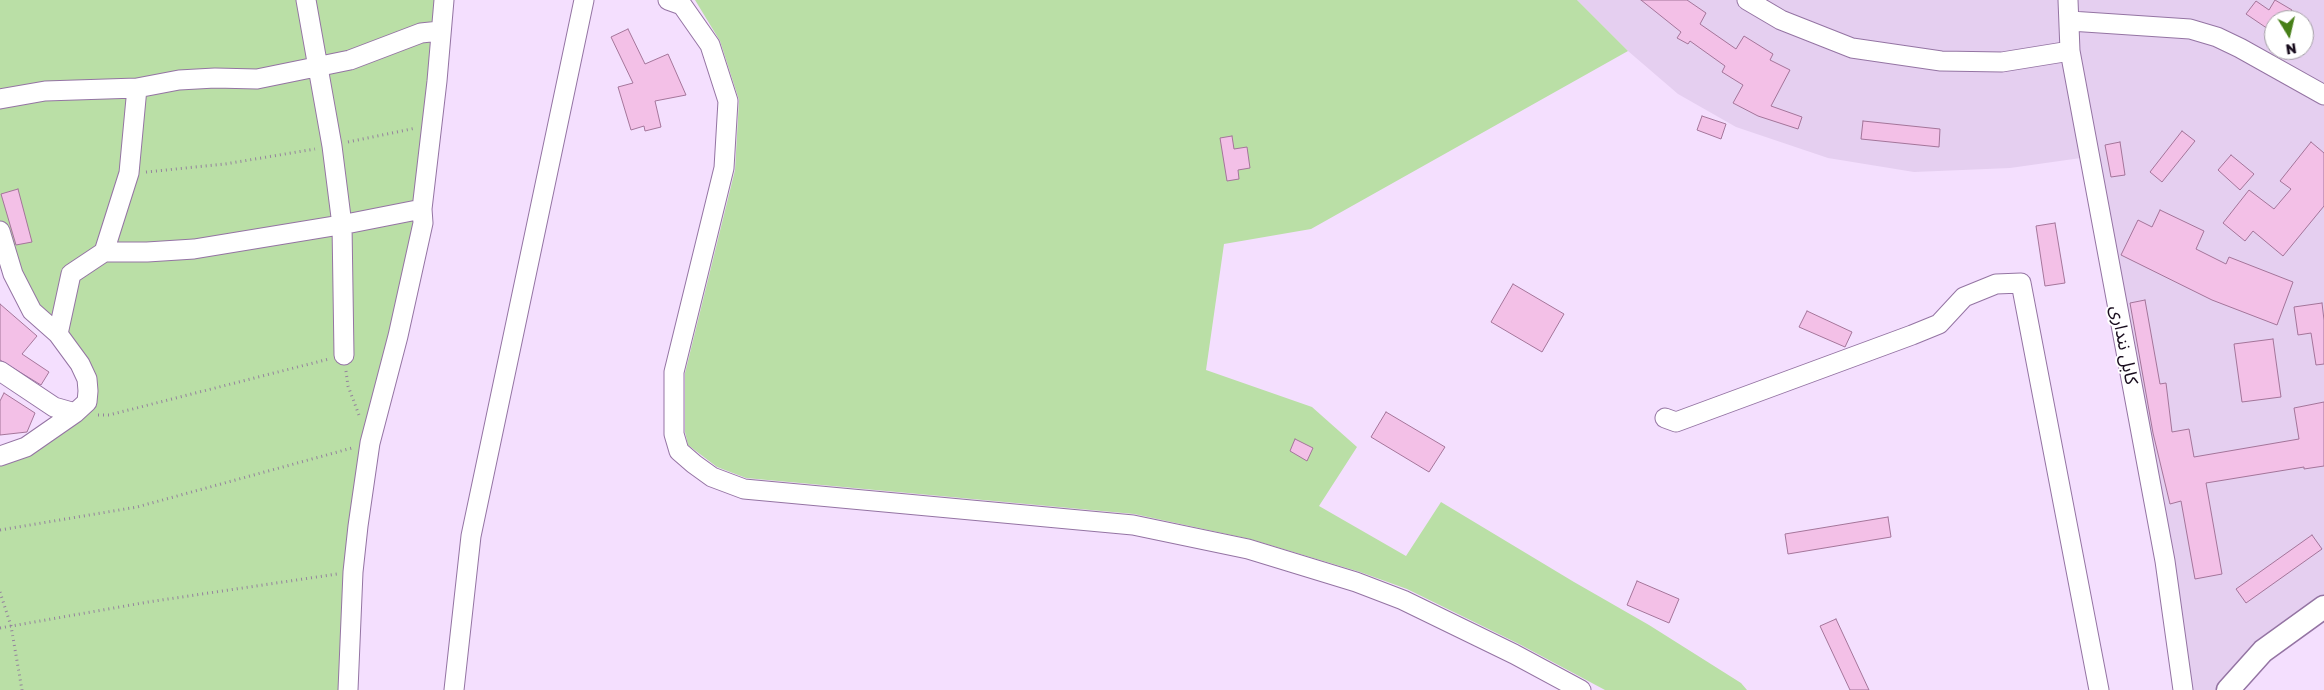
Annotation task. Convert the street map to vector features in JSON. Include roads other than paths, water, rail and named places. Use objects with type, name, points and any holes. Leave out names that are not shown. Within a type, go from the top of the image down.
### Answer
[{"type":"main road","points":[[2228,690],[2263,650],[2324,607]]},
{"type":"street","points":[[306,0],[332,146],[342,225],[344,355]]},
{"type":"street","points":[[348,690],[353,572],[370,443],[398,336],[423,223],[422,209],[437,82],[444,0]]},
{"type":"street","points":[[454,690],[471,536],[584,0]]},
{"type":"street","points":[[668,0],[682,5],[710,45],[728,101],[724,168],[674,372],[674,434],[679,451],[694,464],[712,477],[744,489],[1133,525],[1248,549],[1356,582],[1403,600],[1506,649],[1581,690]]},
{"type":"street","points":[[1747,0],[1781,20],[1852,48],[1941,61],[2002,62],[2070,51]]},
{"type":"street","name":"کابل ننداری","points":[[2068,0],[2070,51],[2165,561],[2183,690]]},
{"type":"street","points":[[2070,21],[2190,29],[2217,37],[2240,48],[2324,95]]},
{"type":"street","points":[[0,99],[44,90],[136,88],[179,80],[257,79],[350,60],[421,33],[440,31]]},
{"type":"street","points":[[104,252],[130,174],[136,88]]},
{"type":"street","points":[[58,334],[71,274],[104,252],[194,249],[342,225],[422,209]]},
{"type":"street","points":[[0,231],[13,274],[32,311],[58,334],[80,364],[87,379],[87,402],[75,413],[26,447],[0,456]]},
{"type":"street","points":[[1664,418],[1676,422],[1912,335],[1939,324],[1964,297],[1996,284],[2021,283],[2099,690]]},
{"type":"street","points":[[0,371],[54,407],[75,413]]}]
